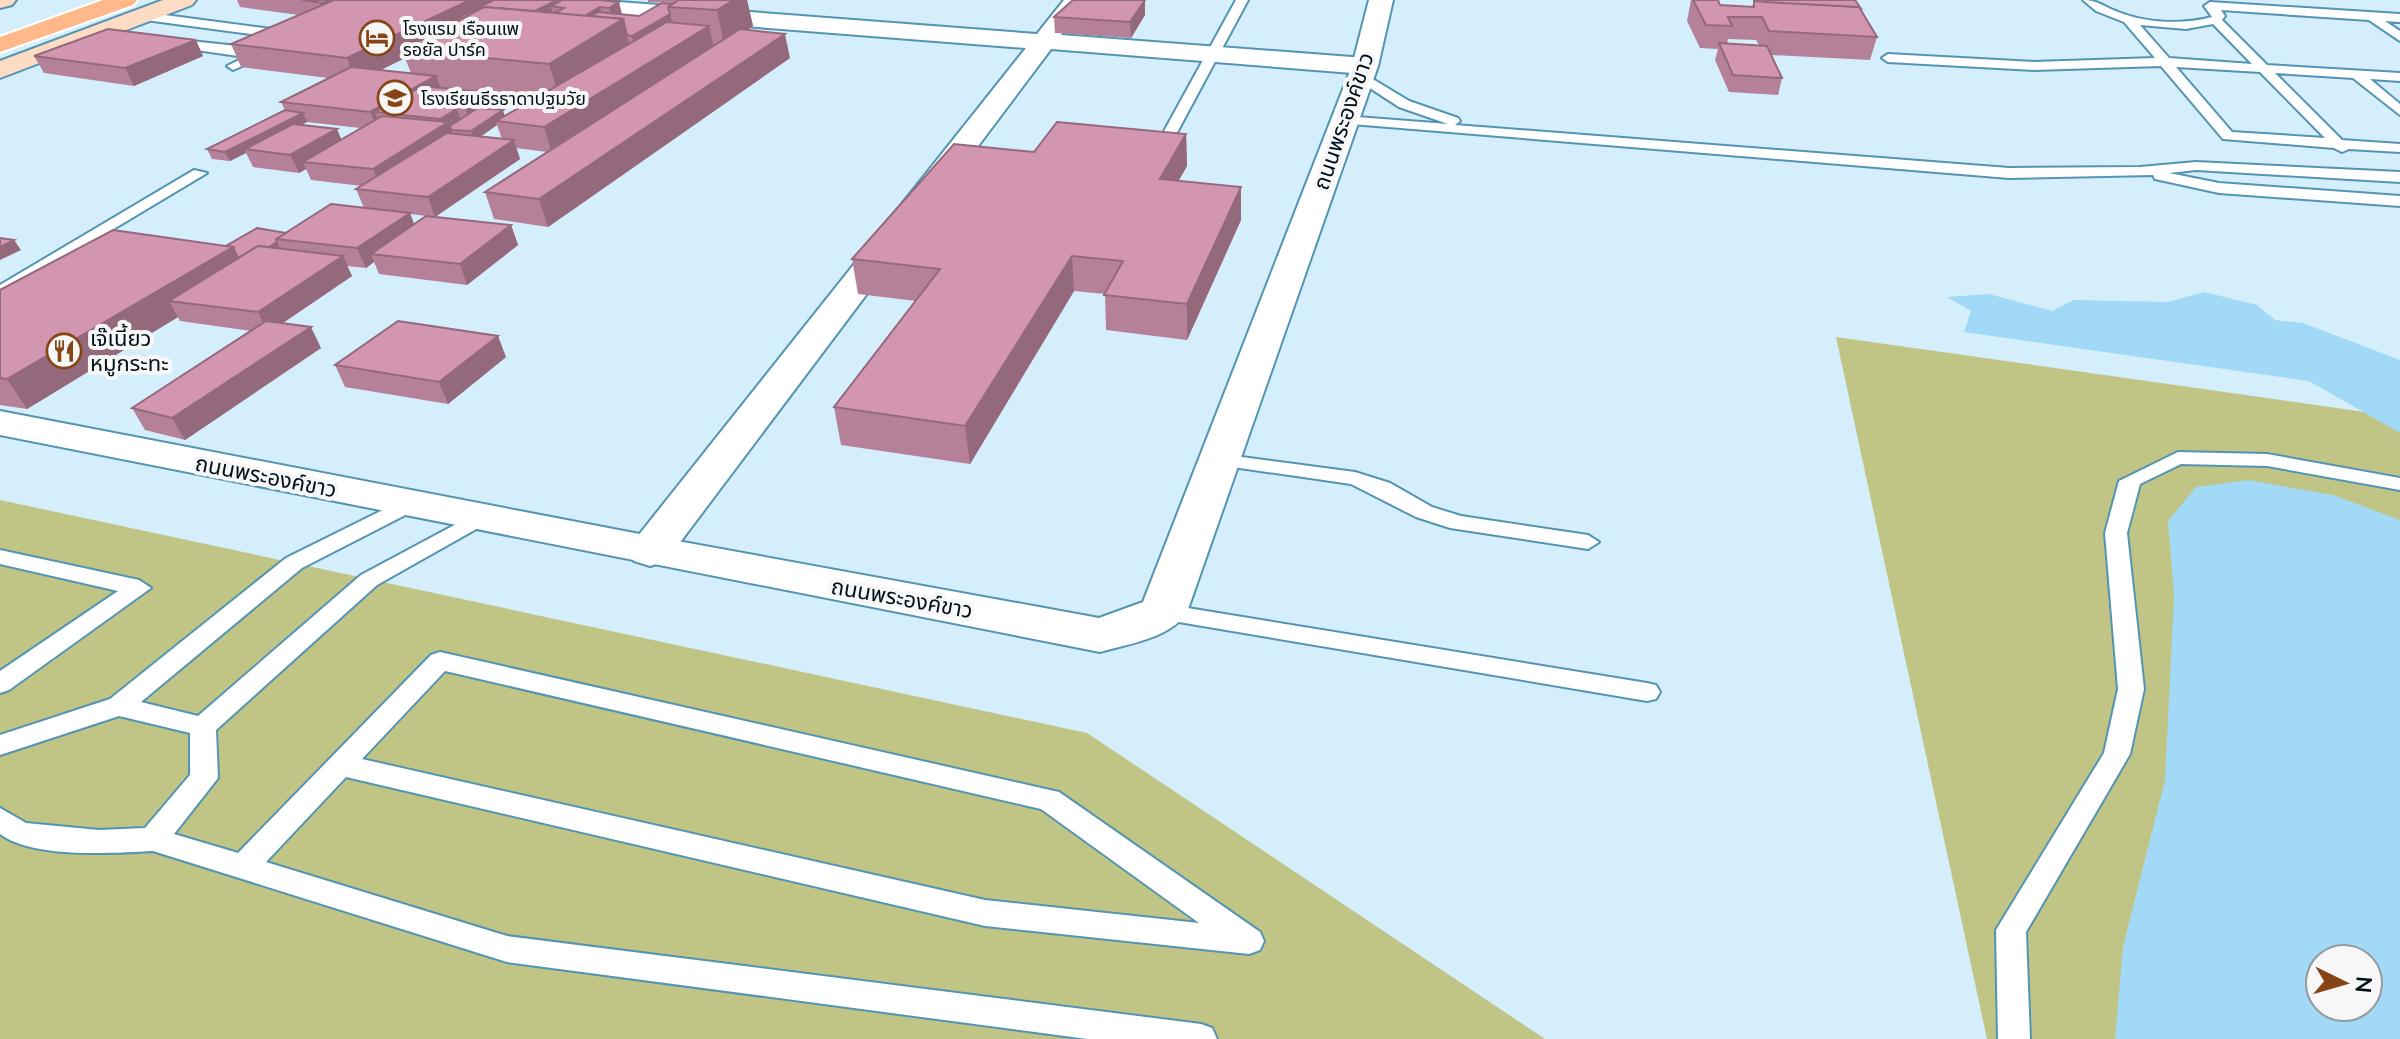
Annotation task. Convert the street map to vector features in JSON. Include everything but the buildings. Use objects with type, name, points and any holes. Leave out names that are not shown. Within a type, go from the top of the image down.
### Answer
[{"type":"main road","points":[[0,70],[150,21],[184,0]]},
{"type":"main road","points":[[0,19],[28,10]]},
{"type":"main road","points":[[0,46],[150,21]]},
{"type":"street","points":[[501,0],[1212,54],[1363,71]]},
{"type":"street","points":[[698,15],[721,0]]},
{"type":"street","points":[[650,551],[1041,41],[1076,0]]},
{"type":"street","name":"ถนนพระองค์ขาว","points":[[0,423],[483,519],[1100,635],[1163,612],[1363,71],[1381,0]]},
{"type":"street","points":[[865,28],[887,9]]},
{"type":"lane","points":[[1158,155],[1242,0]]},
{"type":"lane","points":[[2089,0],[2108,13],[2128,19],[2188,26],[2218,18],[2397,32]]},
{"type":"lane","points":[[2197,0],[2210,6],[2400,18]]},
{"type":"lane","points":[[2350,0],[2397,32]]},
{"type":"lane","points":[[2210,6],[2264,69],[2397,201]]},
{"type":"lane","points":[[2128,19],[2228,136],[2400,148]]},
{"type":"lane","points":[[150,21],[261,55]]},
{"type":"lane","points":[[150,21],[303,37],[233,66]]},
{"type":"lane","points":[[1888,58],[2034,66],[2165,62],[2400,77]]},
{"type":"lane","points":[[1363,71],[1404,104],[1473,128]]},
{"type":"lane","points":[[2356,74],[2400,111]]},
{"type":"lane","points":[[1344,120],[2009,173],[2140,172],[2196,166],[2400,177]]},
{"type":"lane","points":[[2140,172],[2219,188],[2397,201]]},
{"type":"lane","points":[[0,292],[199,173]]},
{"type":"lane","points":[[2014,1039],[2011,930],[2117,754],[2131,689],[2116,533],[2130,481],[2178,458],[2267,460],[2400,484]]},
{"type":"lane","points":[[1219,460],[1355,478],[1382,488],[1424,512],[1458,523],[1588,542]]},
{"type":"lane","points":[[0,745],[119,706],[294,563],[409,504]]},
{"type":"lane","points":[[153,839],[204,778],[203,727],[369,580],[483,519]]},
{"type":"lane","points":[[0,557],[139,588],[6,674]]},
{"type":"lane","points":[[1163,612],[1647,692]]},
{"type":"lane","points":[[245,865],[440,661],[1049,800],[1249,941],[985,913],[341,765]]},
{"type":"lane","points":[[119,706],[203,727]]},
{"type":"lane","points":[[0,819],[20,834],[99,842],[153,839],[245,865],[507,949],[1201,1039]]},
{"type":"green space","points":[[1836,337],[2400,417],[2400,1039],[1987,1039]]},
{"type":"green space","points":[[0,500],[1087,733],[1545,1039],[0,1039]]},
{"type":"water","points":[[2204,292],[2257,305],[2275,320],[2303,323],[2400,360],[2400,433],[2309,381],[1964,332],[1971,311],[1947,297],[1989,294],[2052,311],[2074,300],[2168,302]]},
{"type":"water","points":[[2248,480],[2333,495],[2400,520],[2400,1039],[2115,1039],[2123,947],[2165,780],[2174,596],[2168,521],[2196,487]]},
{"type":"place","name":"โรงแรม เรือนแพ รอยัล ปาร์ค","points":[[377,38]]},
{"type":"place","name":"โรงเรียนธีรธาดาปฐมวัย","points":[[395,98]]},
{"type":"place","name":"เจ๊เนี้ยว หมูกระทะ","points":[[64,351]]}]
